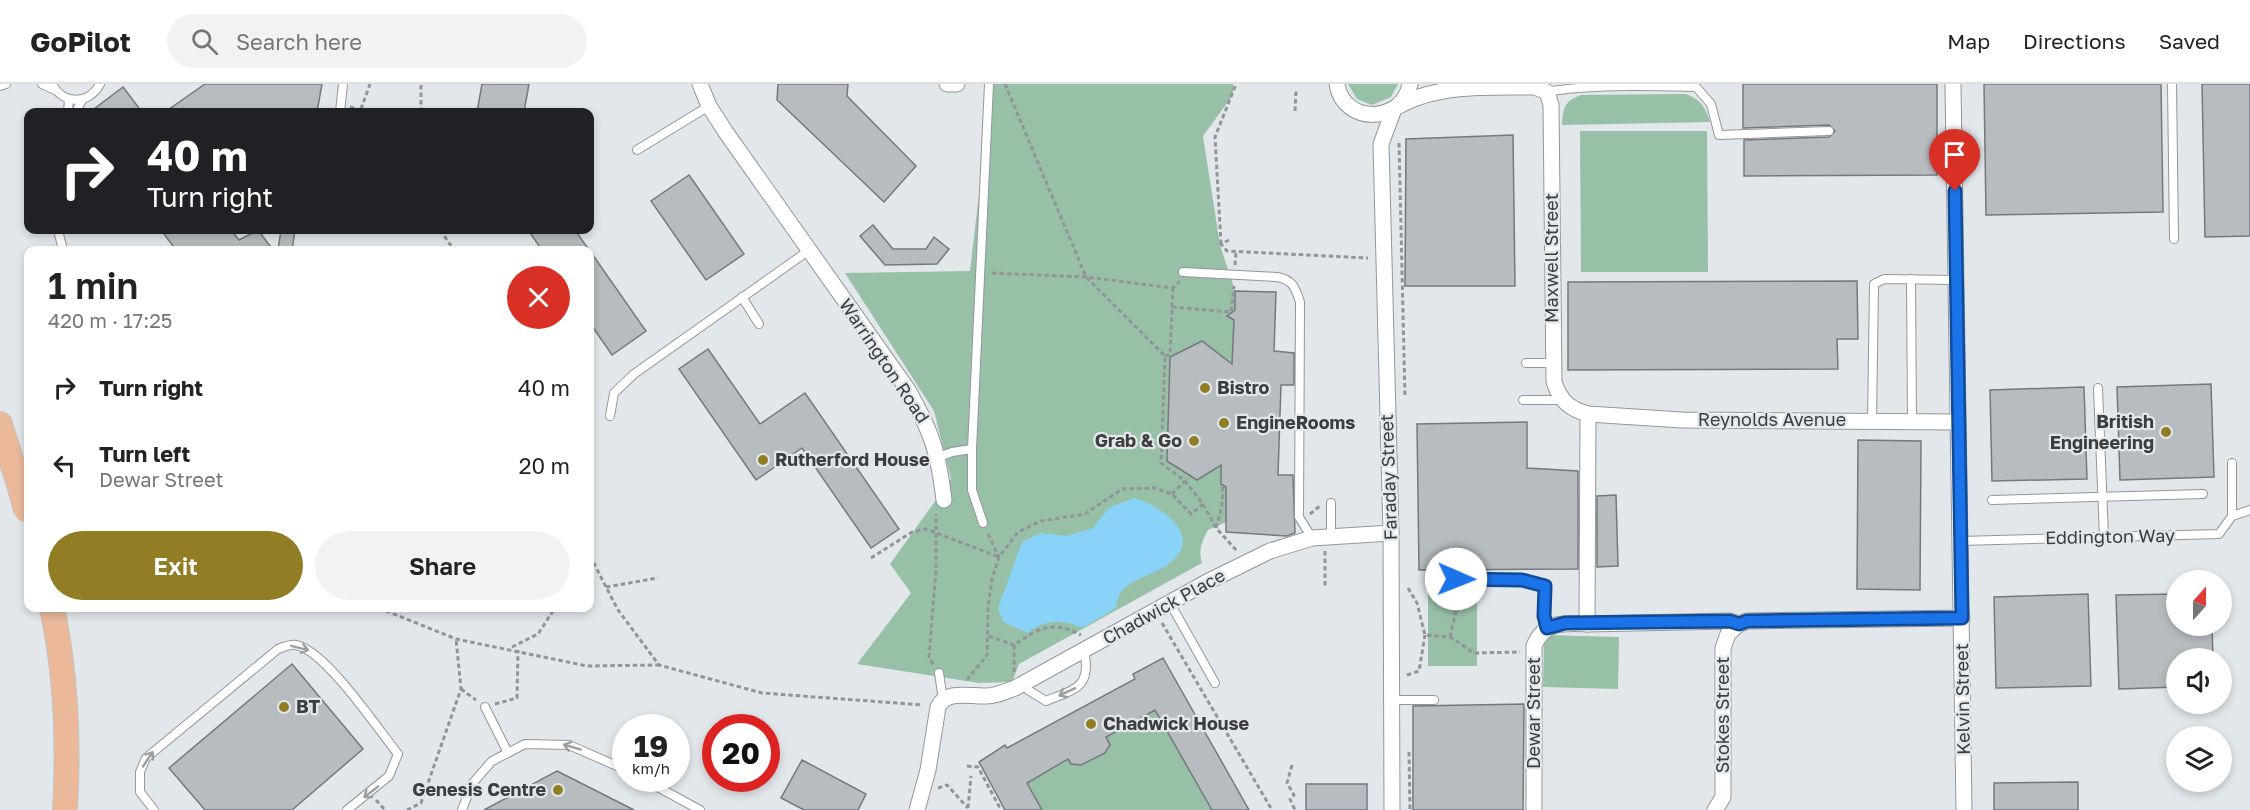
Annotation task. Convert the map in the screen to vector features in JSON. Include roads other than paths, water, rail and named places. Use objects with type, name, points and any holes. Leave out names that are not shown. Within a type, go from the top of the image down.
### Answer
[{"type":"main road","points":[[0,424],[24,502]]},
{"type":"main road","points":[[53,612],[65,692],[67,769],[65,810]]},
{"type":"street","name":"Warrington Road","points":[[700,84],[709,106],[808,251],[908,390],[930,429],[939,458],[944,500]]},
{"type":"street","points":[[947,84],[957,84]]},
{"type":"street","points":[[1337,84],[1343,100],[1360,113],[1381,144]]},
{"type":"street","name":"Faraday Street","points":[[1392,810],[1391,533],[1381,144],[1397,108],[1406,97],[1410,84]]},
{"type":"street","name":"Kelvin Street","points":[[1953,84],[1964,810]]},
{"type":"street","points":[[1360,113],[1377,116],[1437,86],[1535,87],[1547,92]]},
{"type":"street","name":"Maxwell Street","points":[[1547,92],[1551,105],[1552,363],[1554,382],[1562,400]]},
{"type":"street","points":[[1562,400],[1578,411],[1588,414],[1587,624]]},
{"type":"street","name":"Reynolds Avenue","points":[[1588,414],[1682,420],[1957,422]]},
{"type":"street","name":"Chadwick Place","points":[[943,700],[961,695],[989,696],[1023,683],[1270,551],[1323,537],[1391,533]]},
{"type":"street","points":[[1544,631],[1558,623],[1730,621],[1739,624],[1747,621],[1962,618]]},
{"type":"street","name":"Stokes Street","points":[[1716,810],[1723,797],[1723,648],[1728,634],[1739,624]]},
{"type":"street","name":"Dewar Street","points":[[1534,810],[1533,654],[1544,631]]},
{"type":"street","points":[[917,810],[928,770],[938,707],[943,700]]},
{"type":"lane","points":[[0,86],[6,84]]},
{"type":"lane","points":[[42,84],[53,87],[69,99],[82,100],[91,96],[100,84]]},
{"type":"lane","points":[[340,108],[343,84]]},
{"type":"lane","points":[[983,523],[972,490],[972,449],[989,84]]},
{"type":"lane","points":[[2172,84],[2174,240]]},
{"type":"lane","points":[[1547,92],[1560,88],[1606,86],[1696,87],[1711,104],[1719,135],[1829,131]]},
{"type":"lane","points":[[68,108],[69,99]]},
{"type":"lane","points":[[78,108],[82,100]]},
{"type":"lane","points":[[637,150],[709,106]]},
{"type":"lane","points":[[610,416],[614,393],[634,374],[808,251]]},
{"type":"lane","points":[[1183,272],[1288,279],[1295,286],[1300,302],[1299,517],[1323,537],[1331,503]]},
{"type":"lane","points":[[1872,421],[1874,284],[1884,279],[1957,280]]},
{"type":"lane","points":[[1911,279],[1912,421]]},
{"type":"lane","points":[[742,297],[759,324]]},
{"type":"lane","points":[[1526,363],[1552,363]]},
{"type":"lane","points":[[2098,388],[2104,537]]},
{"type":"lane","points":[[1523,400],[1562,400]]},
{"type":"lane","points":[[939,458],[952,452],[972,449]]},
{"type":"lane","points":[[2232,463],[2232,516]]},
{"type":"lane","points":[[1992,500],[2203,494]]},
{"type":"lane","name":"Eddington Way","points":[[1960,541],[2219,534],[2232,516],[2250,510]]},
{"type":"lane","points":[[1458,579],[1522,580],[1545,586],[1544,631]]},
{"type":"lane","points":[[1170,603],[1215,683]]},
{"type":"lane","points":[[154,810],[140,792],[140,772],[146,758],[278,649],[294,644],[312,651],[331,669],[398,754],[389,776],[348,810]]},
{"type":"lane","points":[[1023,683],[1028,690],[1046,701],[1081,685],[1086,677],[1090,647]]},
{"type":"lane","points":[[939,673],[943,700]]},
{"type":"lane","points":[[1392,700],[1434,700]]},
{"type":"lane","points":[[485,707],[508,753]]},
{"type":"lane","points":[[462,810],[472,784],[492,761],[525,744],[569,745],[612,764]]},
{"type":"lane","points":[[667,792],[700,810]]},
{"type":"water","points":[[1135,498],[1157,508],[1176,525],[1182,535],[1182,545],[1178,555],[1166,566],[1127,586],[1118,599],[1116,608],[1082,628],[1068,623],[1054,622],[1041,625],[1028,633],[1003,622],[998,608],[1022,542],[1041,533],[1067,536],[1093,528],[1110,507]]},
{"type":"place","name":"Bistro","points":[[1205,388]]},
{"type":"place","name":"EngineRooms","points":[[1224,423]]},
{"type":"place","name":"British Engineering","points":[[2166,432]]},
{"type":"place","name":"Grab & Go","points":[[1194,441]]},
{"type":"place","name":"Rutherford House","points":[[763,460]]},
{"type":"place","name":"BT","points":[[284,707]]},
{"type":"place","name":"Chadwick House","points":[[1091,724]]},
{"type":"place","name":"Genesis Centre","points":[[558,790]]}]
